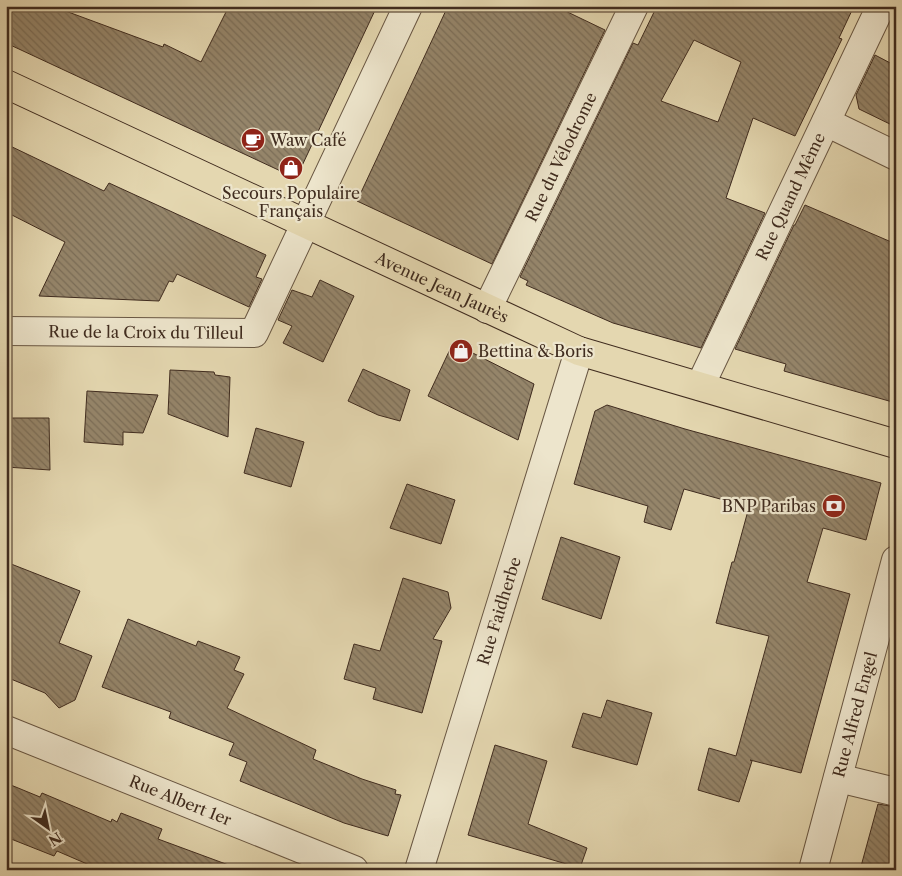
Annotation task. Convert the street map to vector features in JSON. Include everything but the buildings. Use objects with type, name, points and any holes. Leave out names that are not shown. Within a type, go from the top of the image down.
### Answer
[{"type":"main road","name":"Avenue Jean Jaurès","points":[[6,84],[579,351],[896,444]]},
{"type":"street","points":[[305,224],[408,6]]},
{"type":"street","name":"Rue du Vélodrome","points":[[487,309],[634,6]]},
{"type":"street","name":"Rue Quand Même","points":[[700,386],[881,6]]},
{"type":"street","points":[[826,122],[896,156]]},
{"type":"street","name":"Rue de la Croix du Tilleul","points":[[6,331],[254,333],[305,224]]},
{"type":"street","name":"Rue Faidherbe","points":[[419,870],[579,351]]},
{"type":"street","name":"Rue Alfred Engel","points":[[813,870],[896,560]]},
{"type":"street","name":"Rue Albert 1er","points":[[6,730],[354,870]]},
{"type":"street","points":[[838,778],[896,792]]},
{"type":"place","name":"Waw Café","points":[[253,140]]},
{"type":"place","name":"Secours Populaire Français","points":[[291,168]]},
{"type":"place","name":"Bettina & Boris","points":[[461,351]]},
{"type":"place","name":"BNP Paribas","points":[[834,506]]}]
